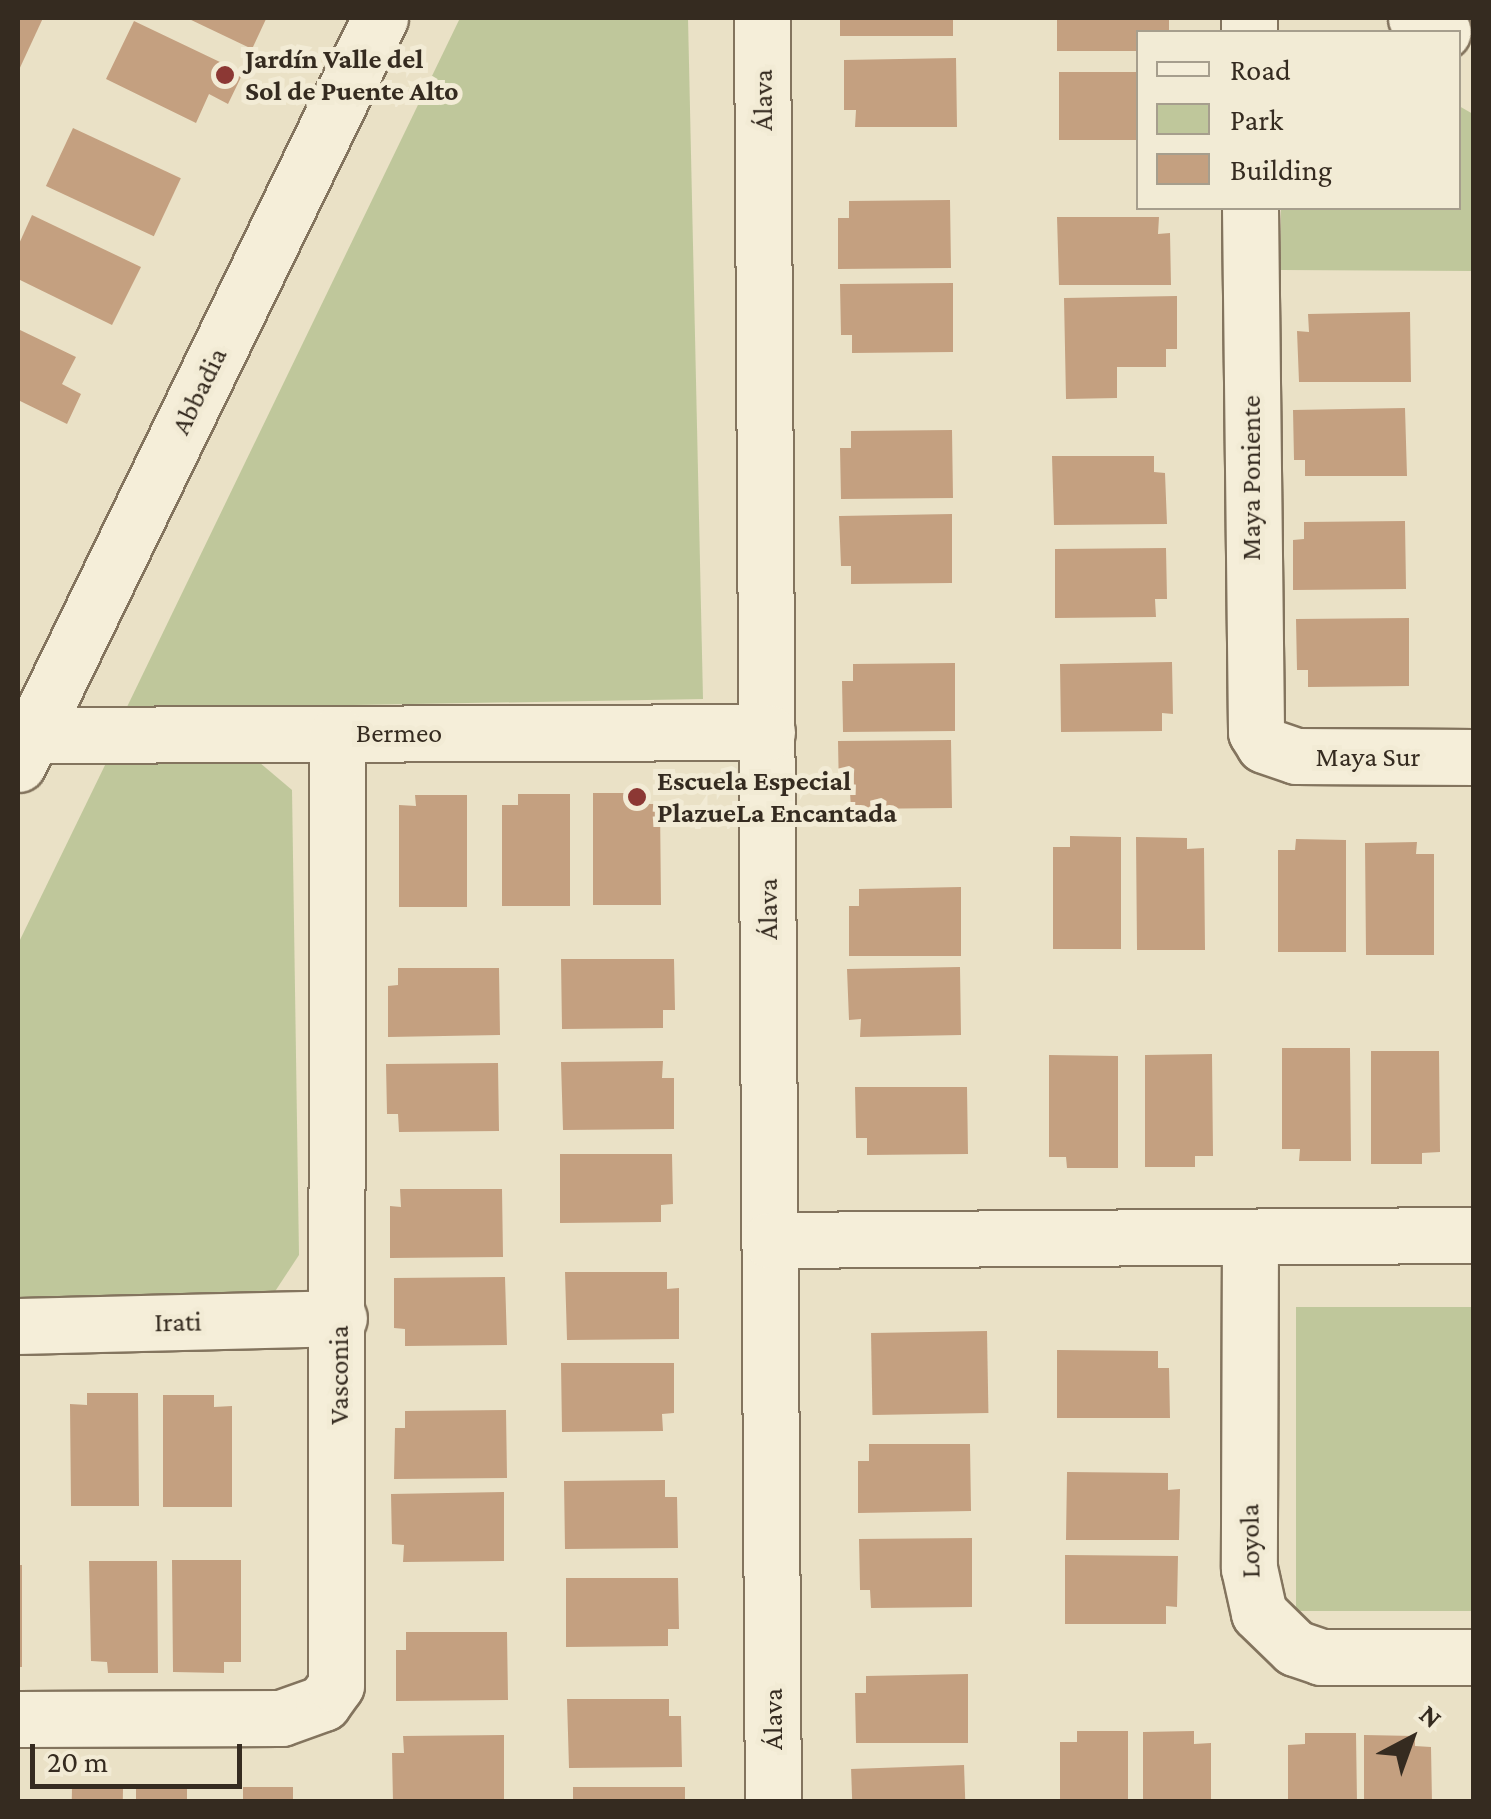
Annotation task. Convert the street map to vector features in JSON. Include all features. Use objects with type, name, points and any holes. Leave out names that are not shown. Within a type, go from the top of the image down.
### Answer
[{"type":"street","name":"Abbadia","points":[[25,750],[380,18]]},
{"type":"street","name":"Álava","points":[[762,18],[774,1802]]},
{"type":"street","points":[[1416,18],[1439,30]]},
{"type":"street","name":"Maya Poniente","points":[[1250,210],[1252,716],[1264,745]]},
{"type":"street","name":"Bermeo","points":[[25,750],[338,734],[767,732]]},
{"type":"street","name":"Vasconia","points":[[18,1719],[303,1716],[323,1703],[339,1663],[338,734]]},
{"type":"street","name":"Maya Sur","points":[[1264,745],[1296,756],[1474,757]]},
{"type":"street","points":[[770,1240],[1474,1235]]},
{"type":"street","name":"Loyola","points":[[1250,1237],[1249,1568],[1259,1613],[1295,1648],[1321,1657],[1474,1657]]},
{"type":"street","name":"Irati","points":[[18,1326],[339,1318]]},
{"type":"green space","points":[[460,18],[688,18],[703,699],[126,709]]},
{"type":"green space","points":[[1461,107],[1473,114],[1473,271],[1281,270],[1281,210],[1461,210]]},
{"type":"green space","points":[[253,757],[292,790],[299,1255],[274,1293],[18,1298],[18,944],[107,761]]},
{"type":"green space","points":[[1296,1307],[1473,1307],[1473,1611],[1296,1611]]},
{"type":"building","points":[[18,18],[43,18],[18,72]]},
{"type":"building","points":[[187,18],[263,18],[266,19],[252,49]]},
{"type":"building","points":[[840,18],[953,18],[953,36],[840,36]]},
{"type":"building","points":[[1057,18],[1169,18],[1169,30],[1136,30],[1136,51],[1057,51]]},
{"type":"building","points":[[134,21],[243,73],[228,104],[209,94],[196,123],[106,79]]},
{"type":"building","points":[[956,58],[957,127],[855,127],[856,110],[844,110],[844,60]]},
{"type":"building","points":[[1059,72],[1136,72],[1136,140],[1059,140]]},
{"type":"building","points":[[73,128],[181,178],[154,236],[46,186]]},
{"type":"building","points":[[950,200],[951,268],[838,269],[838,218],[849,218],[849,201]]},
{"type":"building","points":[[32,215],[141,267],[112,325],[18,279],[18,246]]},
{"type":"building","points":[[1057,217],[1159,217],[1158,234],[1170,233],[1171,285],[1059,285]]},
{"type":"building","points":[[953,283],[953,352],[852,353],[852,335],[841,335],[840,284]]},
{"type":"building","points":[[1177,296],[1177,349],[1166,349],[1166,367],[1117,367],[1117,398],[1066,399],[1064,298]]},
{"type":"building","points":[[1410,312],[1411,382],[1299,382],[1297,331],[1309,332],[1308,314]]},
{"type":"building","points":[[18,329],[76,357],[62,384],[81,394],[67,424],[18,400]]},
{"type":"building","points":[[1405,408],[1407,476],[1305,476],[1305,460],[1294,460],[1293,410]]},
{"type":"building","points":[[952,430],[953,498],[841,499],[840,448],[851,448],[851,431]]},
{"type":"building","points":[[1052,456],[1154,456],[1154,472],[1165,473],[1167,524],[1054,525]]},
{"type":"building","points":[[952,514],[952,583],[851,584],[851,566],[841,566],[839,516]]},
{"type":"building","points":[[1405,521],[1406,589],[1293,590],[1293,540],[1304,539],[1304,522]]},
{"type":"building","points":[[1166,548],[1167,599],[1155,599],[1156,617],[1055,618],[1055,549]]},
{"type":"building","points":[[1409,618],[1409,686],[1308,687],[1308,670],[1297,670],[1296,619]]},
{"type":"building","points":[[1172,662],[1173,714],[1162,713],[1162,731],[1061,732],[1060,664]]},
{"type":"building","points":[[955,663],[955,731],[843,732],[842,681],[853,681],[853,664]]},
{"type":"building","points":[[951,740],[952,808],[851,809],[850,792],[839,792],[838,741]]},
{"type":"building","points":[[593,793],[644,793],[643,804],[660,804],[661,905],[593,905]]},
{"type":"building","points":[[518,794],[570,794],[570,906],[502,906],[502,805],[518,805]]},
{"type":"building","points":[[415,795],[467,795],[467,907],[399,907],[399,805],[416,806]]},
{"type":"building","points":[[1070,836],[1121,837],[1121,949],[1053,949],[1053,847],[1070,847]]},
{"type":"building","points":[[1136,837],[1187,838],[1187,849],[1204,848],[1205,950],[1137,950]]},
{"type":"building","points":[[1296,839],[1346,840],[1346,952],[1278,952],[1278,850],[1295,850]]},
{"type":"building","points":[[1417,842],[1416,854],[1434,854],[1434,955],[1366,955],[1365,843]]},
{"type":"building","points":[[961,887],[961,956],[849,956],[849,906],[859,906],[859,889]]},
{"type":"building","points":[[561,959],[674,959],[675,1010],[663,1010],[663,1028],[562,1029]]},
{"type":"building","points":[[960,967],[961,1035],[860,1037],[861,1019],[849,1020],[847,969]]},
{"type":"building","points":[[398,968],[499,968],[500,1035],[388,1037],[388,986],[398,985]]},
{"type":"building","points":[[1282,1048],[1350,1048],[1351,1161],[1299,1161],[1300,1149],[1282,1149]]},
{"type":"building","points":[[1371,1051],[1439,1051],[1440,1152],[1422,1153],[1422,1164],[1371,1164]]},
{"type":"building","points":[[1212,1054],[1213,1156],[1195,1156],[1195,1167],[1145,1167],[1145,1055]]},
{"type":"building","points":[[1049,1055],[1118,1056],[1118,1168],[1067,1168],[1066,1157],[1049,1157]]},
{"type":"building","points":[[663,1061],[662,1078],[674,1078],[674,1129],[563,1130],[561,1062]]},
{"type":"building","points":[[498,1063],[499,1131],[399,1132],[398,1114],[387,1114],[386,1064]]},
{"type":"building","points":[[855,1087],[967,1087],[968,1154],[867,1155],[867,1138],[856,1138]]},
{"type":"building","points":[[560,1154],[672,1154],[673,1204],[661,1205],[661,1222],[560,1223]]},
{"type":"building","points":[[400,1189],[502,1189],[503,1257],[390,1258],[390,1206],[401,1207]]},
{"type":"building","points":[[565,1272],[667,1272],[667,1289],[679,1288],[679,1339],[567,1340]]},
{"type":"building","points":[[505,1277],[507,1345],[405,1346],[405,1329],[394,1328],[394,1278]]},
{"type":"building","points":[[987,1331],[988,1413],[872,1415],[871,1333]]},
{"type":"building","points":[[1057,1350],[1158,1351],[1158,1368],[1169,1368],[1170,1418],[1057,1418]]},
{"type":"building","points":[[561,1363],[674,1363],[674,1413],[662,1414],[663,1431],[562,1432]]},
{"type":"building","points":[[87,1393],[138,1393],[139,1506],[71,1506],[70,1404],[87,1405]]},
{"type":"building","points":[[163,1395],[214,1395],[214,1407],[232,1406],[232,1507],[163,1507]]},
{"type":"building","points":[[506,1410],[507,1478],[394,1479],[395,1428],[405,1428],[405,1411]]},
{"type":"building","points":[[869,1444],[970,1444],[971,1511],[858,1513],[858,1461],[869,1461]]},
{"type":"building","points":[[1067,1472],[1168,1473],[1168,1490],[1180,1489],[1179,1540],[1066,1540]]},
{"type":"building","points":[[665,1480],[665,1497],[677,1497],[678,1548],[565,1549],[564,1481]]},
{"type":"building","points":[[504,1492],[504,1561],[403,1562],[404,1545],[392,1544],[391,1494]]},
{"type":"building","points":[[972,1538],[972,1607],[871,1608],[870,1590],[860,1590],[859,1539]]},
{"type":"building","points":[[1065,1555],[1178,1556],[1177,1607],[1166,1606],[1166,1624],[1065,1624]]},
{"type":"building","points":[[172,1560],[241,1560],[241,1662],[224,1662],[224,1673],[173,1672]]},
{"type":"building","points":[[89,1561],[157,1561],[158,1673],[108,1673],[107,1662],[91,1661]]},
{"type":"building","points":[[18,1565],[22,1565],[22,1667],[18,1667]]},
{"type":"building","points":[[566,1578],[678,1578],[679,1629],[668,1629],[668,1646],[566,1647]]},
{"type":"building","points":[[406,1632],[507,1632],[508,1700],[396,1701],[396,1650],[406,1650]]},
{"type":"building","points":[[968,1674],[968,1743],[856,1743],[855,1693],[866,1693],[866,1676]]},
{"type":"building","points":[[567,1699],[669,1699],[669,1716],[681,1716],[682,1767],[569,1768]]},
{"type":"building","points":[[1077,1731],[1128,1731],[1128,1802],[1060,1802],[1060,1742],[1077,1742]]},
{"type":"building","points":[[1194,1731],[1194,1744],[1211,1743],[1211,1802],[1143,1802],[1143,1732]]},
{"type":"building","points":[[1305,1733],[1356,1733],[1357,1802],[1288,1802],[1288,1745],[1305,1744]]},
{"type":"building","points":[[504,1735],[504,1802],[393,1802],[392,1753],[404,1753],[403,1736]]},
{"type":"building","points":[[1364,1735],[1415,1736],[1415,1746],[1431,1747],[1432,1802],[1364,1802]]},
{"type":"building","points":[[964,1765],[965,1802],[852,1802],[851,1769]]},
{"type":"building","points":[[243,1787],[293,1787],[293,1802],[243,1802]]},
{"type":"building","points":[[573,1787],[685,1787],[685,1802],[573,1802]]},
{"type":"building","points":[[72,1788],[123,1789],[123,1802],[72,1802]]},
{"type":"building","points":[[136,1788],[187,1788],[187,1802],[136,1802]]},
{"type":"place","name":"Jardín Valle del Sol de Puente Alto","points":[[225,75]]},
{"type":"place","name":"Escuela Especial PlazueLa Encantada","points":[[637,797]]}]
